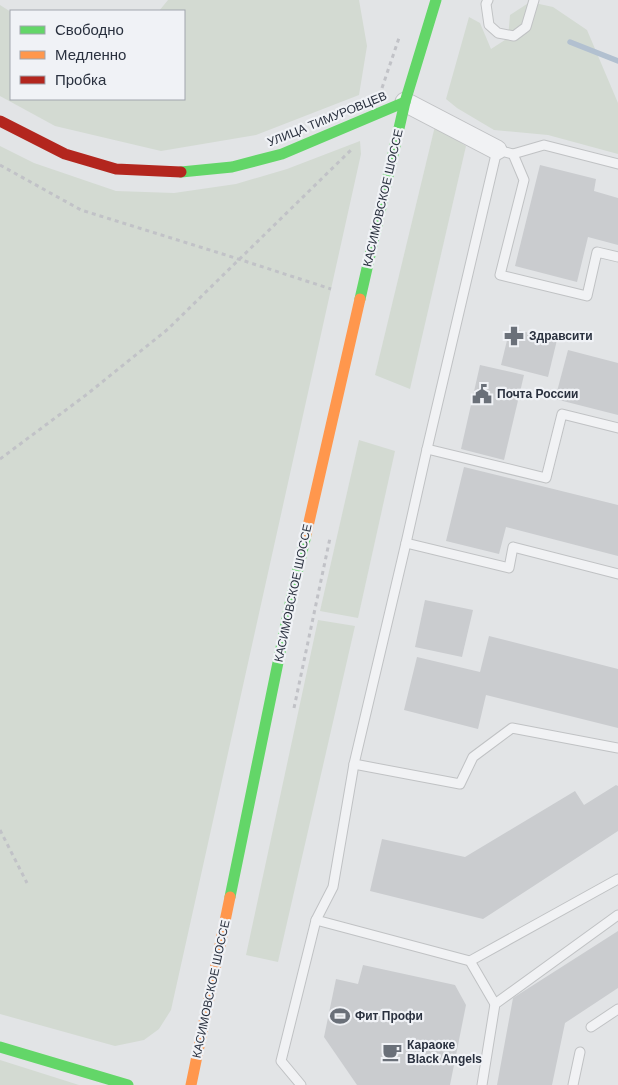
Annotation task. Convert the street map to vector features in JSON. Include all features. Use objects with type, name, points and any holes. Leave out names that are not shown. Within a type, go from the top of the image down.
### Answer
[{"type":"main road","name":"КАСИМОВСКОЕ ШОССЕ","points":[[191,1085],[291,599],[405,102],[436,0]]},
{"type":"main road","name":"УЛИЦА ТИМУРОВЦЕВ","points":[[0,121],[65,154],[116,169],[176,172],[232,167],[282,154],[405,102]]},
{"type":"main road","points":[[0,1048],[128,1085]]},
{"type":"street","points":[[405,102],[505,152]]},
{"type":"lane","points":[[488,0],[486,4],[489,24],[498,33],[514,36],[526,27],[534,0]]},
{"type":"lane","points":[[505,152],[544,145],[618,164]]},
{"type":"lane","points":[[505,152],[524,180],[500,275],[586,296],[597,252],[618,257]]},
{"type":"lane","points":[[301,1085],[281,1061],[316,920],[333,887],[354,764],[427,449],[505,152]]},
{"type":"lane","points":[[427,449],[546,478],[562,414],[618,428]]},
{"type":"lane","points":[[406,543],[508,568],[513,547],[618,574]]},
{"type":"lane","points":[[354,764],[460,784],[473,757],[512,728],[618,748]]},
{"type":"lane","points":[[316,920],[470,961],[618,879]]},
{"type":"lane","points":[[496,1004],[618,915]]},
{"type":"lane","points":[[470,961],[496,1004],[482,1085]]},
{"type":"lane","points":[[591,1027],[618,1009]]},
{"type":"lane","points":[[573,1085],[580,1052]]},
{"type":"path","points":[[373,115],[402,26]]},
{"type":"path","points":[[0,459],[86,395],[168,329],[353,148]]},
{"type":"path","points":[[0,165],[82,210],[331,289]]},
{"type":"path","points":[[292,715],[332,530]]},
{"type":"path","points":[[0,830],[27,883]]},
{"type":"shaded area","points":[[168,0],[359,0],[367,46],[359,95],[256,135],[161,151],[55,126],[0,96],[0,5],[10,11],[10,100],[185,100],[185,10],[160,10]]},
{"type":"shaded area","points":[[530,2],[553,7],[587,30],[618,103],[618,154],[548,135],[494,130],[457,108],[446,99],[469,17],[480,23],[491,49],[508,38],[510,15]]},
{"type":"shaded area","points":[[435,126],[466,146],[410,389],[375,375]]},
{"type":"shaded area","points":[[360,141],[361,154],[171,1010],[159,1029],[144,1040],[115,1046],[0,1014],[0,146],[34,163],[116,191],[174,193],[236,184],[287,169]]},
{"type":"shaded area","points":[[359,440],[395,451],[358,618],[320,611]]},
{"type":"shaded area","points":[[318,620],[355,626],[278,962],[246,955]]},
{"type":"shaded area","points":[[0,1060],[79,1085],[0,1085]]},
{"type":"building","points":[[540,165],[596,179],[594,191],[618,198],[618,245],[588,237],[577,282],[515,266]]},
{"type":"building","points":[[510,328],[557,340],[548,377],[501,365]]},
{"type":"building","points":[[568,350],[618,363],[618,415],[555,399]]},
{"type":"building","points":[[480,365],[524,375],[504,460],[461,449]]},
{"type":"building","points":[[464,467],[618,505],[618,556],[506,527],[499,554],[446,541]]},
{"type":"building","points":[[425,600],[473,610],[462,657],[415,647]]},
{"type":"building","points":[[489,636],[618,669],[618,728],[486,695],[478,729],[404,710],[417,657],[480,672]]},
{"type":"building","points":[[616,785],[618,786],[618,831],[483,919],[370,891],[382,839],[465,857],[575,791],[584,805]]},
{"type":"building","points":[[618,931],[618,988],[565,1023],[552,1085],[497,1085],[513,998]]},
{"type":"building","points":[[363,965],[455,985],[466,1005],[450,1085],[357,1085],[324,1037],[336,979],[358,984]]},
{"type":"waterway","points":[[570,42],[618,61]]},
{"type":"traffic: fast","points":[[360,299],[405,102],[436,0]]},
{"type":"traffic: fast","points":[[181,172],[232,167],[282,154],[405,102]]},
{"type":"traffic: fast","points":[[230,897],[291,599],[306,535]]},
{"type":"traffic: fast","points":[[0,1047],[128,1085]]},
{"type":"traffic: slow","points":[[306,535],[360,299]]},
{"type":"traffic: slow","points":[[191,1085],[230,897]]},
{"type":"traffic: jam","points":[[0,121],[65,154],[116,169],[181,172]]},
{"type":"place","name":"Здравсити","points":[[514,336]]},
{"type":"place","name":"Почта России","points":[[482,394]]},
{"type":"place","name":"Фит Профи","points":[[340,1016]]},
{"type":"place","name":"Караоке Black Angels","points":[[392,1052]]}]
